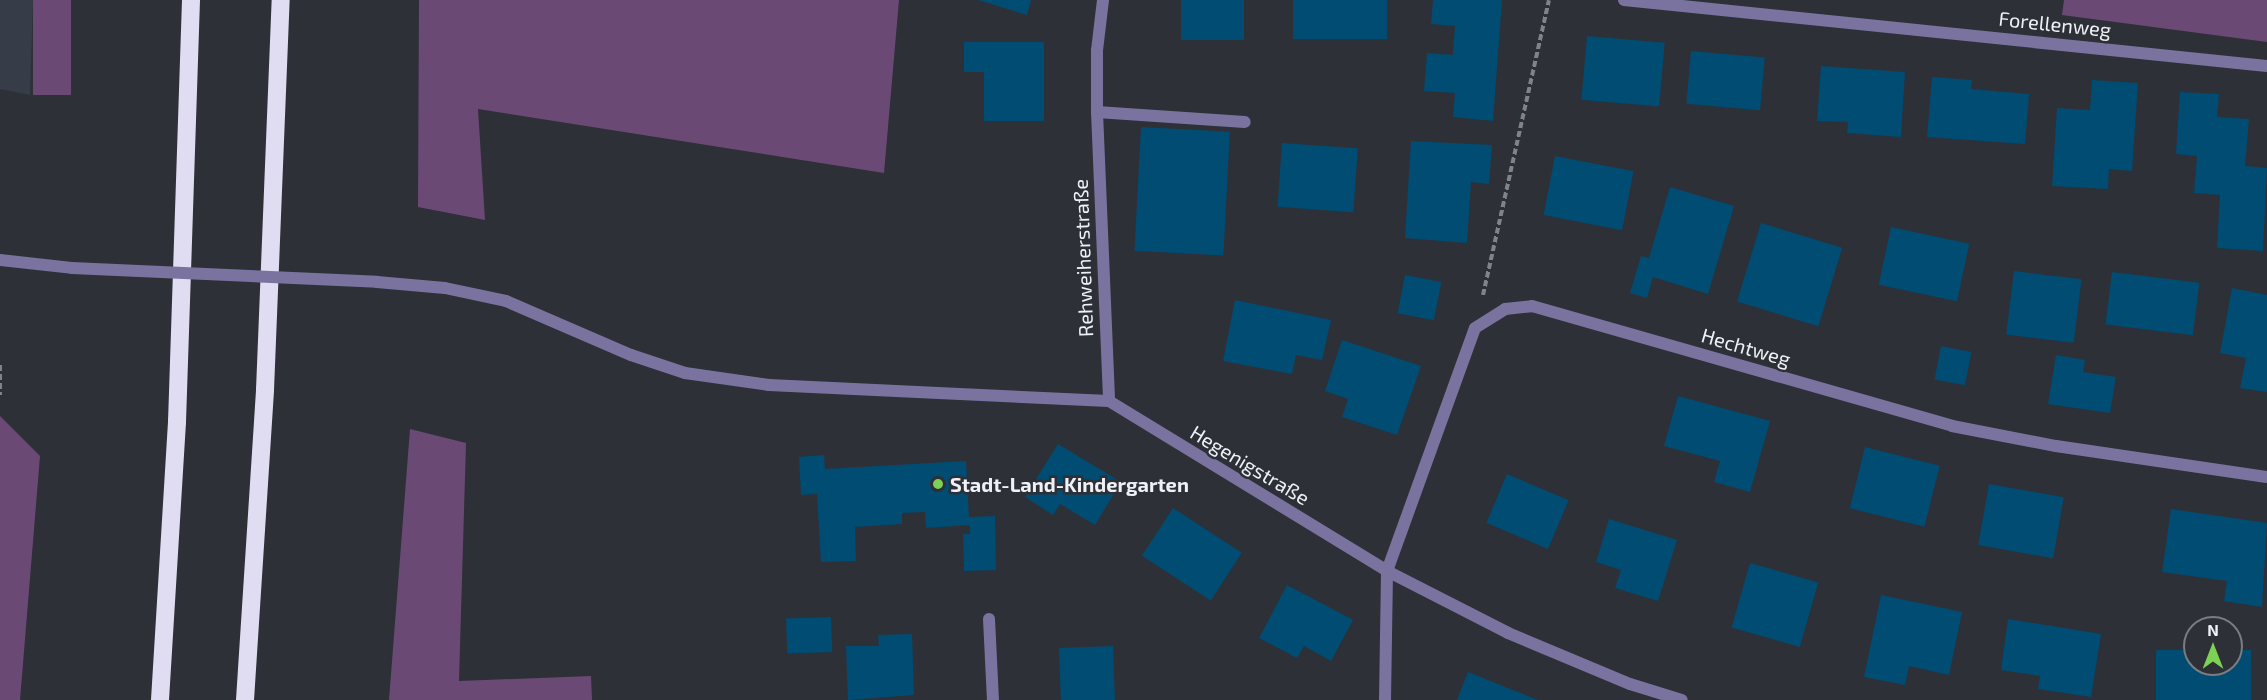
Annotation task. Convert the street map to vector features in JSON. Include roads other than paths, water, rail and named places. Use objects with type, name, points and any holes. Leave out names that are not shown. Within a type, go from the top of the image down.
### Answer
[{"type":"highway","points":[[160,700],[177,422],[191,0]]},
{"type":"highway","points":[[245,700],[268,343],[281,0]]},
{"type":"street","name":"Rehweiherstraße","points":[[1103,0],[1097,50],[1097,112],[1109,401]]},
{"type":"street","name":"Forellenweg","points":[[1624,0],[2267,66]]},
{"type":"street","points":[[1097,112],[1245,122]]},
{"type":"street","name":"Hegenigstraße","points":[[0,260],[72,268],[377,282],[445,288],[506,301],[631,355],[685,373],[769,385],[1109,401],[1388,570],[1508,633],[1630,684],[1682,700]]},
{"type":"street","name":"Hechtweg","points":[[1388,570],[1475,328],[1494,313],[1532,306],[1952,426],[2056,446],[2267,477]]},
{"type":"street","points":[[1385,700],[1388,570]]},
{"type":"street","points":[[989,619],[993,700]]},
{"type":"place","name":"Stadt-Land-Kindergarten","points":[[938,484]]}]
